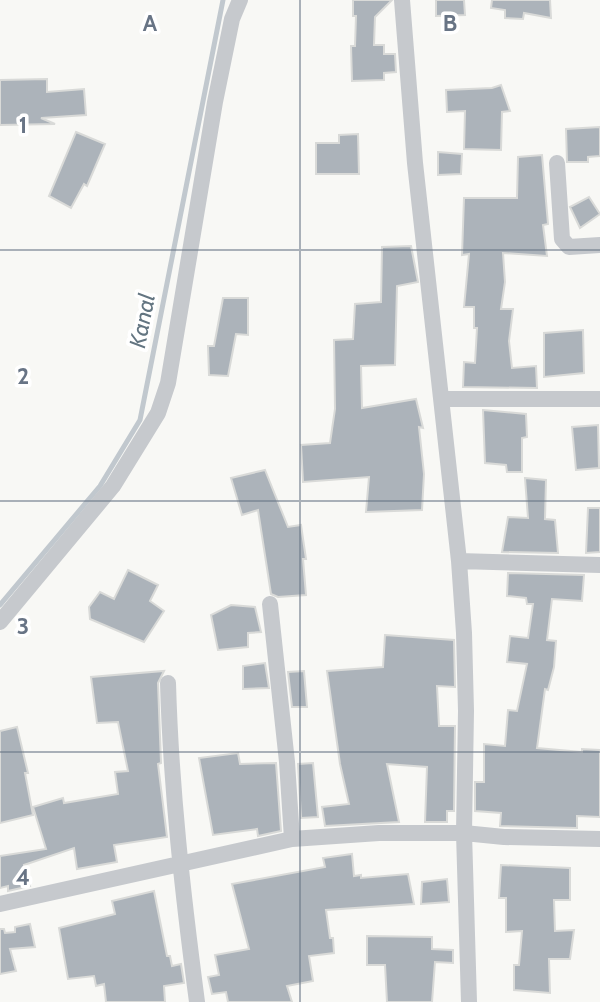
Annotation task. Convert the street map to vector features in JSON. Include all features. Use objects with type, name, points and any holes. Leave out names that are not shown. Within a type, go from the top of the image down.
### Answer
[{"type":"street","points":[[0,622],[113,486],[158,414],[171,370],[215,102],[232,19],[240,0]]},
{"type":"street","points":[[402,0],[415,163],[459,561],[464,632],[464,833],[469,1002]]},
{"type":"street","points":[[557,163],[562,239],[569,247],[600,245]]},
{"type":"street","points":[[441,399],[600,399]]},
{"type":"street","points":[[459,561],[600,565]]},
{"type":"street","points":[[270,604],[287,762],[292,839]]},
{"type":"street","points":[[168,683],[170,755],[179,863],[197,1002]]},
{"type":"street","points":[[0,904],[292,839],[379,833],[464,833],[504,837],[600,839]]},
{"type":"building","points":[[353,0],[392,0],[375,17],[374,45],[384,45],[384,54],[395,54],[396,72],[384,73],[384,80],[352,81],[351,46],[355,46],[356,16],[353,16]]},
{"type":"building","points":[[436,0],[464,0],[465,15],[436,16]]},
{"type":"building","points":[[492,0],[550,0],[551,18],[524,13],[523,19],[505,18],[505,10],[491,8]]},
{"type":"building","points":[[47,79],[47,92],[84,89],[86,115],[41,118],[55,124],[0,125],[0,80]]},
{"type":"building","points":[[501,85],[510,111],[502,112],[501,150],[464,149],[465,111],[447,112],[446,90],[492,88]]},
{"type":"building","points":[[600,127],[600,156],[588,157],[588,162],[567,162],[566,129]]},
{"type":"building","points":[[76,132],[105,144],[87,186],[84,184],[71,208],[49,196]]},
{"type":"building","points":[[358,134],[359,174],[316,174],[316,143],[339,143],[339,135]]},
{"type":"building","points":[[438,152],[462,154],[461,174],[438,175]]},
{"type":"building","points":[[542,155],[548,224],[543,225],[547,256],[503,253],[505,282],[501,309],[513,309],[509,341],[512,368],[536,366],[537,388],[463,387],[464,362],[475,363],[477,328],[474,328],[474,307],[464,307],[469,254],[462,255],[464,198],[517,198],[518,157]]},
{"type":"building","points":[[589,197],[600,214],[580,228],[570,207]]},
{"type":"building","points":[[411,246],[418,282],[397,286],[395,365],[361,366],[362,408],[416,399],[423,428],[419,427],[424,474],[422,510],[366,512],[369,477],[303,482],[301,445],[330,443],[335,409],[334,340],[353,339],[355,304],[381,302],[382,247]]},
{"type":"building","points":[[223,298],[248,298],[248,335],[236,334],[228,376],[209,375],[208,346],[214,346]]},
{"type":"building","points":[[583,330],[584,373],[544,377],[544,333]]},
{"type":"building","points":[[483,410],[526,414],[527,437],[522,438],[522,472],[507,472],[506,465],[485,463]]},
{"type":"building","points":[[598,425],[599,468],[576,470],[572,427]]},
{"type":"building","points":[[265,470],[288,527],[301,525],[306,559],[303,559],[306,595],[278,597],[271,594],[258,510],[242,515],[231,478]]},
{"type":"building","points":[[525,478],[546,480],[545,519],[555,520],[558,553],[502,552],[508,517],[528,518]]},
{"type":"building","points":[[588,508],[600,508],[600,552],[586,553]]},
{"type":"building","points":[[128,570],[158,585],[150,601],[164,611],[144,642],[90,619],[89,607],[100,592],[114,599]]},
{"type":"building","points":[[508,573],[584,575],[582,601],[552,599],[547,640],[556,641],[554,667],[548,690],[545,689],[537,748],[582,752],[582,749],[600,750],[600,817],[577,816],[577,828],[500,826],[501,813],[475,811],[475,782],[484,782],[484,744],[505,746],[508,710],[517,711],[527,664],[507,662],[510,636],[528,638],[533,604],[527,604],[526,598],[507,596]]},
{"type":"building","points":[[231,605],[255,607],[261,632],[248,633],[248,647],[218,650],[211,615]]},
{"type":"building","points":[[385,635],[454,640],[455,687],[437,686],[439,726],[455,726],[454,811],[447,811],[447,822],[425,822],[427,767],[387,764],[399,822],[325,826],[322,807],[349,804],[340,764],[327,671],[383,667]]},
{"type":"building","points":[[265,663],[269,688],[243,689],[243,666]]},
{"type":"building","points":[[164,671],[158,683],[161,763],[158,764],[167,837],[114,845],[117,862],[77,869],[74,848],[24,865],[30,886],[8,891],[8,886],[0,888],[0,856],[46,849],[33,807],[63,798],[64,803],[118,794],[115,772],[128,771],[118,722],[97,723],[91,677]]},
{"type":"building","points":[[304,671],[307,707],[292,707],[288,672]]},
{"type":"building","points":[[17,727],[28,773],[25,773],[33,815],[0,823],[0,731]]},
{"type":"building","points":[[238,753],[240,764],[276,763],[281,831],[258,836],[257,829],[213,835],[199,758]]},
{"type":"building","points":[[313,763],[318,817],[301,818],[298,764]]},
{"type":"building","points":[[352,854],[354,876],[361,875],[361,878],[408,874],[414,904],[326,910],[334,953],[309,956],[313,981],[287,986],[292,1002],[228,1002],[226,992],[212,994],[208,977],[219,975],[215,955],[249,949],[232,884],[325,867],[323,858]]},
{"type":"building","points":[[501,865],[570,868],[570,900],[554,900],[555,931],[574,930],[570,959],[549,959],[550,993],[514,990],[514,965],[519,965],[522,931],[506,932],[506,898],[499,898]]},
{"type":"building","points":[[447,879],[449,902],[421,904],[422,882]]},
{"type":"building","points":[[154,891],[167,956],[170,956],[172,966],[181,964],[184,983],[164,986],[165,1002],[106,1002],[104,984],[96,986],[94,976],[68,979],[59,928],[115,914],[112,901]]},
{"type":"building","points":[[30,924],[35,947],[10,949],[16,971],[0,974],[0,929],[4,929],[5,933],[15,932],[15,927]]},
{"type":"building","points":[[367,936],[432,937],[432,949],[453,950],[453,963],[435,962],[432,1002],[387,1002],[385,965],[367,965]]},
{"type":"waterway","name":"Kanal","points":[[0,605],[100,486],[140,420],[223,0]]}]
